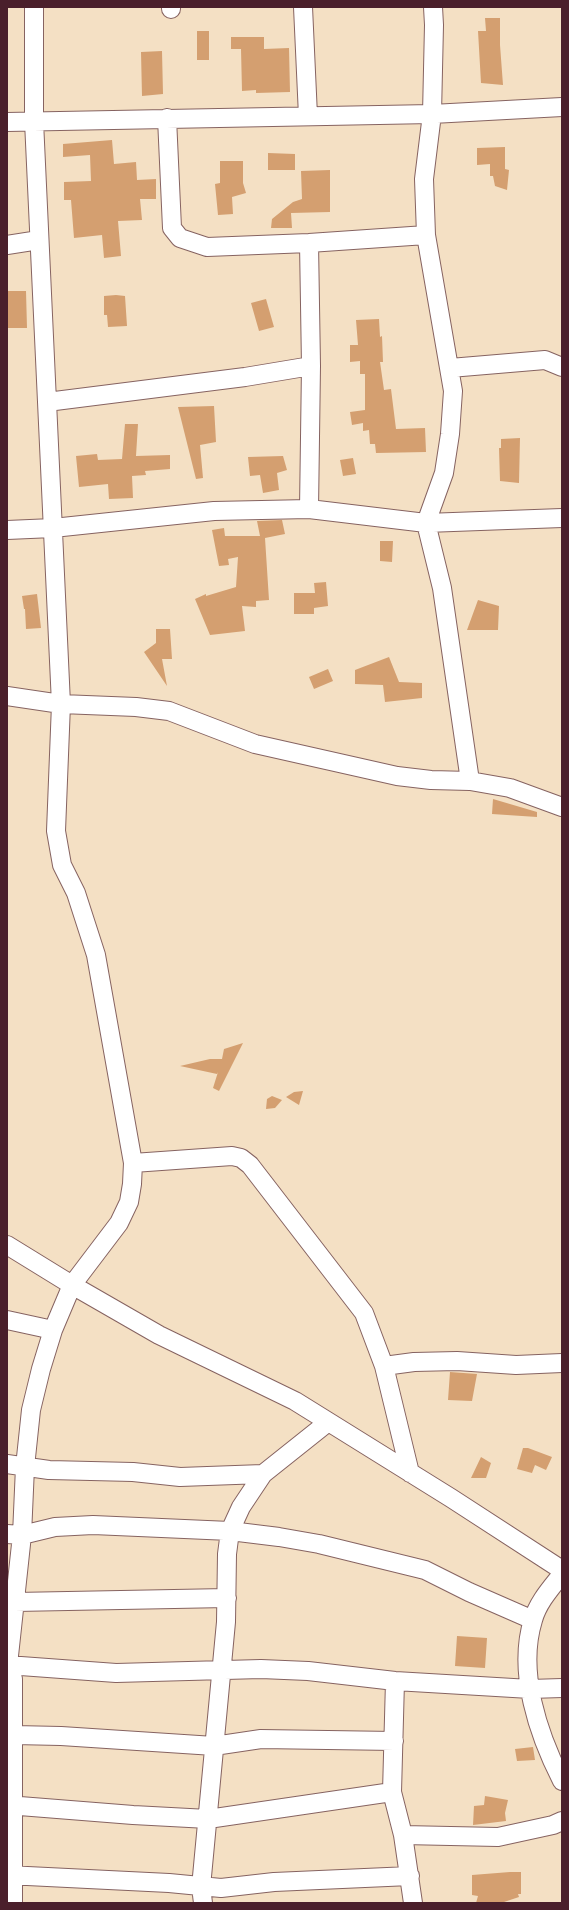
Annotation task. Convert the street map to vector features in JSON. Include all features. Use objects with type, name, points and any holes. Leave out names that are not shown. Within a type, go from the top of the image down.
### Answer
[{"type":"street","points":[[12,1903],[10,1875],[10,1805],[14,1735],[13,1679],[8,1665],[15,1602],[14,1534],[25,1467],[31,1410],[53,1330],[72,1285],[119,1223],[129,1202],[133,1163],[96,955],[76,893],[62,865],[56,831],[61,704],[34,121],[34,7]]},
{"type":"street","points":[[304,7],[308,116]]},
{"type":"street","points":[[433,7],[432,114],[424,179],[426,235],[453,391],[450,434],[444,473],[426,523],[442,588],[470,781]]},
{"type":"street","points":[[7,122],[432,114],[562,107]]},
{"type":"street","points":[[167,118],[172,228],[180,238],[207,247],[309,243],[426,235]]},
{"type":"street","points":[[7,246],[40,240]]},
{"type":"street","points":[[309,243],[311,366],[309,509]]},
{"type":"street","points":[[450,368],[546,360],[562,367]]},
{"type":"street","points":[[47,402],[245,377],[311,366]]},
{"type":"street","points":[[7,530],[53,528],[214,511],[309,509],[426,523],[562,518]]},
{"type":"street","points":[[7,696],[61,704],[136,707],[169,711],[255,744],[397,776],[431,780],[470,781],[510,788],[562,807]]},
{"type":"street","points":[[133,1163],[232,1156],[241,1158],[250,1165],[364,1313],[384,1366],[410,1473]]},
{"type":"street","points":[[7,1245],[72,1285],[159,1335],[295,1401],[562,1570]]},
{"type":"street","points":[[7,1320],[53,1330]]},
{"type":"street","points":[[384,1366],[414,1362],[457,1361],[516,1365],[562,1363]]},
{"type":"street","points":[[202,1895],[227,1598],[227,1554],[230,1531],[241,1507],[263,1474],[328,1423]]},
{"type":"street","points":[[7,1464],[49,1470],[133,1472],[180,1477],[263,1474]]},
{"type":"street","points":[[14,1534],[55,1527],[94,1525],[230,1531],[319,1544],[425,1570],[468,1592],[533,1620]]},
{"type":"street","points":[[562,1574],[542,1598],[533,1620],[526,1657],[530,1689],[539,1724],[553,1762],[562,1781]]},
{"type":"street","points":[[15,1602],[227,1598]]},
{"type":"street","points":[[8,1665],[116,1673],[261,1669],[308,1671],[395,1681],[530,1689],[562,1688]]},
{"type":"street","points":[[395,1681],[392,1792],[403,1835],[414,1903]]},
{"type":"street","points":[[14,1735],[61,1736],[214,1746],[261,1739],[394,1741]]},
{"type":"street","points":[[10,1805],[133,1815],[208,1819],[392,1792]]},
{"type":"street","points":[[403,1835],[498,1837],[553,1825],[562,1820]]},
{"type":"street","points":[[10,1875],[169,1883],[202,1895],[221,1888],[274,1882],[410,1876]]},
{"type":"building","points":[[485,18],[500,18],[500,45],[503,85],[481,83],[478,31],[486,31]]},
{"type":"building","points":[[197,31],[209,31],[209,60],[197,60]]},
{"type":"building","points":[[231,37],[264,37],[264,49],[289,48],[290,92],[256,93],[256,90],[242,91],[241,49],[231,49]]},
{"type":"building","points":[[162,51],[163,94],[142,96],[141,52]]},
{"type":"building","points":[[112,140],[114,164],[136,162],[137,180],[156,179],[156,199],[140,199],[142,220],[118,221],[121,256],[104,258],[102,235],[74,238],[71,200],[64,200],[64,182],[91,181],[90,155],[63,157],[63,144]]},
{"type":"building","points":[[505,147],[505,169],[509,170],[507,190],[495,186],[493,176],[490,176],[490,164],[477,165],[477,148]]},
{"type":"building","points":[[268,153],[295,154],[295,170],[268,170]]},
{"type":"building","points":[[220,161],[243,161],[243,183],[246,193],[232,197],[233,214],[218,215],[215,184],[220,183]]},
{"type":"building","points":[[330,170],[330,212],[291,213],[292,228],[271,228],[272,219],[293,202],[302,199],[301,171]]},
{"type":"building","points":[[7,291],[26,291],[27,328],[8,328]]},
{"type":"building","points":[[104,296],[125,296],[127,326],[108,327],[107,315],[104,315]]},
{"type":"building","points":[[266,299],[274,327],[259,331],[251,303]]},
{"type":"building","points":[[379,319],[380,337],[382,336],[383,362],[380,362],[384,390],[391,389],[396,429],[425,428],[426,452],[376,453],[375,444],[370,444],[369,430],[363,431],[363,423],[352,425],[350,412],[365,410],[365,374],[360,374],[360,361],[350,362],[350,345],[358,345],[356,320]]},
{"type":"building","points":[[214,406],[216,442],[200,445],[203,478],[196,479],[178,407]]},
{"type":"building","points":[[125,424],[138,424],[136,456],[170,455],[170,469],[145,471],[146,475],[132,476],[133,498],[109,499],[108,484],[79,487],[76,456],[97,454],[98,460],[122,459]]},
{"type":"building","points":[[520,438],[519,483],[500,481],[499,448],[501,448],[501,439]]},
{"type":"building","points":[[283,456],[287,470],[277,473],[279,490],[263,493],[260,475],[250,476],[248,457]]},
{"type":"building","points":[[353,458],[356,474],[343,476],[340,460]]},
{"type":"building","points":[[282,520],[285,534],[265,538],[269,600],[256,601],[256,607],[242,606],[245,631],[210,635],[195,599],[206,594],[206,596],[236,587],[238,557],[228,559],[229,565],[219,566],[212,530],[224,528],[225,536],[260,536],[257,521]]},
{"type":"building","points":[[380,541],[393,541],[392,562],[380,561]]},
{"type":"building","points":[[326,582],[328,606],[314,608],[314,614],[294,614],[294,593],[315,593],[314,583]]},
{"type":"building","points":[[37,594],[41,628],[26,629],[25,609],[22,596]]},
{"type":"building","points":[[478,600],[499,606],[498,630],[467,630]]},
{"type":"building","points":[[156,629],[170,629],[172,659],[162,659],[167,686],[144,652],[156,643]]},
{"type":"building","points":[[389,657],[399,682],[422,683],[422,698],[385,702],[383,685],[355,684],[355,670]]},
{"type":"building","points":[[328,669],[333,681],[314,689],[309,677]]},
{"type":"building","points":[[493,799],[537,812],[537,817],[492,814]]},
{"type":"building","points":[[243,1043],[219,1091],[213,1088],[218,1072],[217,1074],[180,1066],[210,1059],[222,1059],[224,1049]]},
{"type":"building","points":[[303,1091],[299,1105],[286,1097],[294,1092]]},
{"type":"building","points":[[272,1096],[282,1100],[275,1108],[266,1109],[267,1099]]},
{"type":"building","points":[[450,1372],[477,1374],[472,1401],[448,1400]]},
{"type":"building","points":[[523,1448],[528,1448],[552,1457],[546,1470],[535,1465],[532,1473],[517,1469]]},
{"type":"building","points":[[481,1457],[491,1463],[486,1478],[471,1478]]},
{"type":"building","points":[[457,1636],[487,1638],[485,1668],[455,1666]]},
{"type":"building","points":[[533,1747],[535,1760],[517,1761],[515,1749]]},
{"type":"building","points":[[485,1796],[508,1800],[505,1813],[506,1821],[473,1825],[474,1806],[484,1805]]},
{"type":"building","points":[[521,1872],[521,1894],[518,1894],[519,1897],[501,1903],[476,1903],[478,1896],[472,1895],[472,1875]]}]
